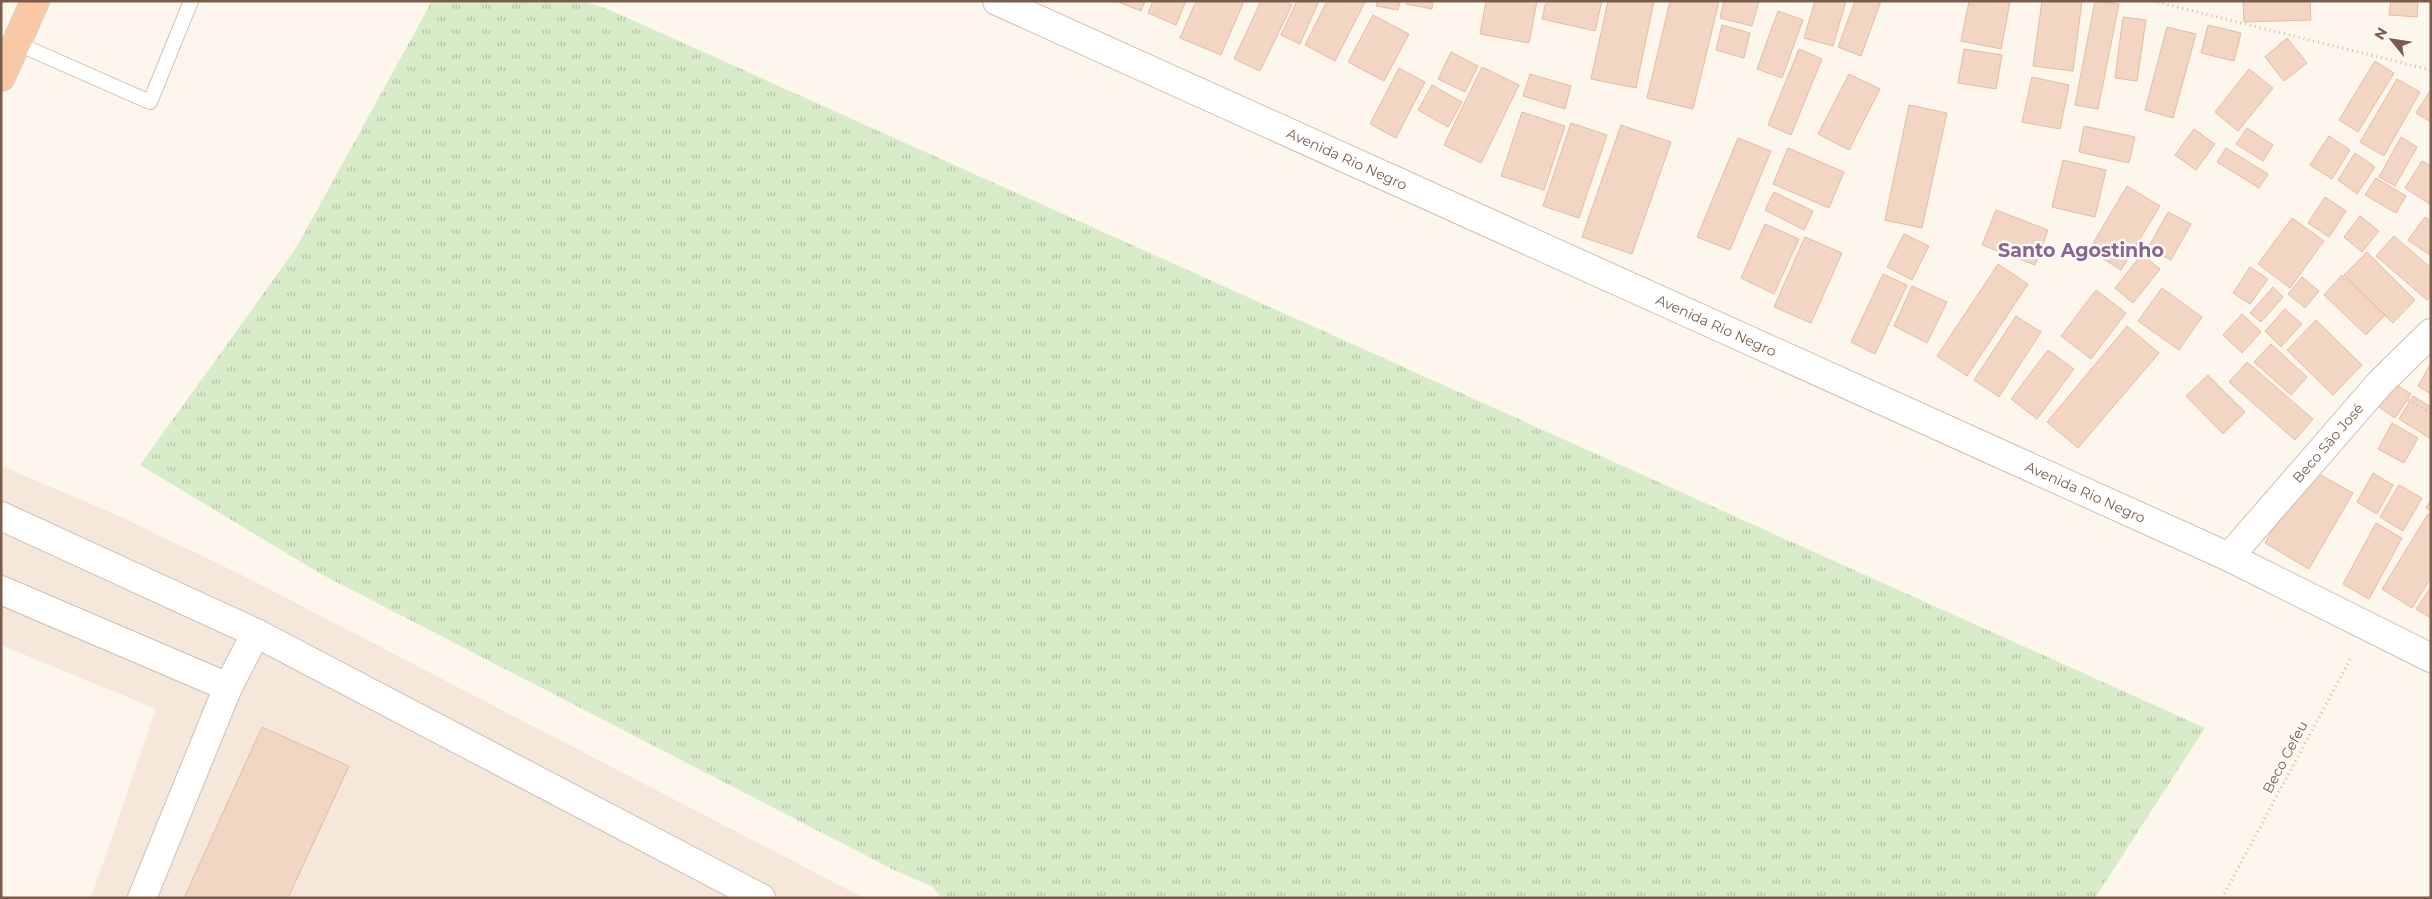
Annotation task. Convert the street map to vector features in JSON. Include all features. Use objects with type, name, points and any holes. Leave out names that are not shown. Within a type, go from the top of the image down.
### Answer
[{"type":"highway","points":[[1,76],[35,1]]},
{"type":"street","name":"Avenida Rio Negro","points":[[997,1],[2229,557],[2431,658]]},
{"type":"street","name":"Beco São José","points":[[2229,557],[2380,383],[2431,332]]},
{"type":"street","points":[[1,516],[256,634],[762,898]]},
{"type":"street","points":[[1,590],[228,687]]},
{"type":"street","points":[[142,898],[228,687],[256,634]]},
{"type":"lane","points":[[16,43],[150,102],[191,1]]},
{"type":"path","points":[[2153,1],[2431,70]]},
{"type":"path","name":"Beco Cefeu","points":[[2222,898],[2368,627]]},
{"type":"shaded area","points":[[1,466],[108,511],[236,572],[864,898],[91,898],[156,709],[1,645]]},
{"type":"green space","points":[[432,1],[583,1],[610,10],[2205,728],[2095,898],[941,898],[933,887],[892,869],[321,574],[140,465],[296,248]]},
{"type":"building","points":[[1116,1],[1145,1],[1141,11]]},
{"type":"building","points":[[1153,1],[1186,1],[1176,25],[1148,13]]},
{"type":"building","points":[[1196,1],[1244,1],[1221,55],[1180,38]]},
{"type":"building","points":[[1261,1],[1284,1],[1292,5],[1260,71],[1234,59]]},
{"type":"building","points":[[1297,1],[1319,1],[1300,44],[1281,35]]},
{"type":"building","points":[[1327,1],[1365,2],[1335,61],[1305,45]]},
{"type":"building","points":[[1377,1],[1400,1],[1398,10],[1376,6]]},
{"type":"building","points":[[1407,1],[1433,1],[1432,9],[1406,4]]},
{"type":"building","points":[[1486,1],[1537,1],[1529,43],[1480,34]]},
{"type":"building","points":[[1546,1],[1602,1],[1595,31],[1542,19]]},
{"type":"building","points":[[1608,1],[1654,1],[1636,88],[1591,79]]},
{"type":"building","points":[[1670,1],[1719,1],[1693,109],[1647,98]]},
{"type":"building","points":[[1724,1],[1759,1],[1752,26],[1720,18]]},
{"type":"building","points":[[1815,1],[1846,1],[1833,46],[1804,38]]},
{"type":"building","points":[[1855,1],[1881,1],[1861,56],[1838,47]]},
{"type":"building","points":[[1969,1],[2010,2],[2001,49],[1961,41]]},
{"type":"building","points":[[2042,1],[2082,1],[2073,71],[2033,66]]},
{"type":"building","points":[[2095,1],[2119,4],[2098,109],[2075,105]]},
{"type":"building","points":[[2243,1],[2310,1],[2311,20],[2244,22]]},
{"type":"building","points":[[2391,1],[2418,1],[2417,17],[2389,15]]},
{"type":"building","points":[[1778,11],[1803,20],[1782,78],[1757,69]]},
{"type":"building","points":[[1373,15],[1409,34],[1384,81],[1348,62]]},
{"type":"building","points":[[2123,17],[2146,20],[2137,81],[2115,78]]},
{"type":"building","points":[[1722,25],[1750,33],[1744,58],[1716,50]]},
{"type":"building","points":[[2208,25],[2241,33],[2234,61],[2201,53]]},
{"type":"building","points":[[2167,27],[2196,34],[2173,118],[2145,110]]},
{"type":"building","points":[[2287,38],[2307,63],[2284,81],[2265,57]]},
{"type":"building","points":[[1799,49],[1822,59],[1791,135],[1768,125]]},
{"type":"building","points":[[1964,49],[2002,55],[1996,89],[1958,83]]},
{"type":"building","points":[[1451,52],[1478,66],[1465,92],[1438,79]]},
{"type":"building","points":[[2375,61],[2394,73],[2358,132],[2339,120]]},
{"type":"building","points":[[1482,67],[1519,85],[1481,163],[1444,145]]},
{"type":"building","points":[[1399,68],[1425,82],[1396,138],[1370,124]]},
{"type":"building","points":[[2249,69],[2273,88],[2238,131],[2215,112]]},
{"type":"building","points":[[1530,74],[1571,86],[1565,109],[1523,96]]},
{"type":"building","points":[[1849,74],[1880,89],[1849,150],[1818,134]]},
{"type":"building","points":[[2032,77],[2069,85],[2060,129],[2022,122]]},
{"type":"building","points":[[2397,79],[2420,92],[2384,156],[2360,142]]},
{"type":"building","points":[[1432,85],[1462,102],[1448,127],[1418,110]]},
{"type":"building","points":[[2431,91],[2431,122],[2416,113]]},
{"type":"building","points":[[1909,105],[1947,113],[1922,228],[1885,220]]},
{"type":"building","points":[[1522,112],[1565,126],[1544,190],[1501,176]]},
{"type":"building","points":[[1571,123],[1607,135],[1579,218],[1543,206]]},
{"type":"building","points":[[1621,125],[1671,142],[1632,254],[1582,237]]},
{"type":"building","points":[[2084,126],[2135,137],[2129,163],[2079,152]]},
{"type":"building","points":[[2247,128],[2273,145],[2263,161],[2236,144]]},
{"type":"building","points":[[2194,129],[2215,144],[2196,170],[2175,155]]},
{"type":"building","points":[[2329,136],[2350,150],[2332,179],[2310,165]]},
{"type":"building","points":[[2401,137],[2417,147],[2395,186],[2379,177]]},
{"type":"building","points":[[1738,138],[1771,151],[1730,250],[1697,237]]},
{"type":"building","points":[[1788,148],[1844,172],[1829,208],[1773,184]]},
{"type":"building","points":[[2226,148],[2268,174],[2259,188],[2217,162]]},
{"type":"building","points":[[2355,153],[2375,167],[2357,194],[2338,180]]},
{"type":"building","points":[[2063,160],[2106,170],[2095,217],[2052,207]]},
{"type":"building","points":[[2422,161],[2431,166],[2431,205],[2405,188]]},
{"type":"building","points":[[2376,178],[2406,196],[2396,213],[2365,195]]},
{"type":"building","points":[[2127,186],[2160,206],[2121,270],[2089,250]]},
{"type":"building","points":[[1774,192],[1813,211],[1804,230],[1765,210]]},
{"type":"building","points":[[2325,197],[2346,211],[2329,237],[2308,223]]},
{"type":"building","points":[[1996,210],[2048,230],[2035,265],[1982,245]]},
{"type":"building","points":[[2168,212],[2191,224],[2171,260],[2148,248]]},
{"type":"building","points":[[2360,216],[2379,231],[2362,252],[2344,237]]},
{"type":"building","points":[[2425,217],[2431,221],[2431,256],[2408,240]]},
{"type":"building","points":[[2292,218],[2324,241],[2290,288],[2258,264]]},
{"type":"building","points":[[1765,224],[1799,239],[1774,294],[1741,278]]},
{"type":"building","points":[[1904,234],[1929,246],[1912,280],[1887,267]]},
{"type":"building","points":[[2394,236],[2431,268],[2431,296],[2427,300],[2376,256]]},
{"type":"building","points":[[1805,237],[1842,253],[1811,323],[1774,307]]},
{"type":"building","points":[[2367,252],[2415,300],[2393,323],[2344,275]]},
{"type":"building","points":[[2142,254],[2160,269],[2133,303],[2115,288]]},
{"type":"building","points":[[1998,264],[2028,284],[1967,376],[1937,356]]},
{"type":"building","points":[[2250,267],[2268,279],[2250,304],[2233,293]]},
{"type":"building","points":[[1883,274],[1907,285],[1875,354],[1851,342]]},
{"type":"building","points":[[2342,275],[2385,315],[2366,335],[2324,295]]},
{"type":"building","points":[[2302,277],[2319,291],[2305,308],[2288,294]]},
{"type":"building","points":[[1912,286],[1947,302],[1927,343],[1894,326]]},
{"type":"building","points":[[2273,287],[2283,297],[2261,322],[2250,313]]},
{"type":"building","points":[[2162,288],[2202,317],[2179,350],[2138,321]]},
{"type":"building","points":[[2096,290],[2126,313],[2091,359],[2061,336]]},
{"type":"building","points":[[2285,309],[2302,324],[2281,347],[2265,331]]},
{"type":"building","points":[[2242,314],[2261,332],[2242,353],[2223,335]]},
{"type":"building","points":[[2016,316],[2041,332],[1999,397],[1974,380]]},
{"type":"building","points":[[2316,320],[2362,365],[2333,395],[2287,350]]},
{"type":"building","points":[[2127,326],[2159,353],[2078,448],[2047,422]]},
{"type":"building","points":[[2271,344],[2307,377],[2291,395],[2254,362]]},
{"type":"building","points":[[2048,350],[2074,369],[2037,419],[2011,399]]},
{"type":"building","points":[[2247,362],[2313,419],[2295,440],[2229,382]]},
{"type":"building","points":[[2431,363],[2431,394],[2418,386]]},
{"type":"building","points":[[2208,375],[2245,412],[2223,434],[2186,396]]},
{"type":"building","points":[[2386,378],[2411,394],[2395,418],[2370,401]]},
{"type":"building","points":[[2413,396],[2431,407],[2431,439],[2399,419]]},
{"type":"building","points":[[2392,423],[2418,438],[2404,463],[2378,449]]},
{"type":"building","points":[[2308,468],[2353,493],[2309,569],[2265,543]]},
{"type":"building","points":[[2373,473],[2393,485],[2377,514],[2357,502]]},
{"type":"building","points":[[2399,485],[2422,498],[2403,531],[2380,517]]},
{"type":"building","points":[[2431,499],[2431,511],[2426,508]]},
{"type":"building","points":[[2428,514],[2431,516],[2431,578],[2412,608],[2382,589]]},
{"type":"building","points":[[2376,523],[2402,538],[2369,599],[2343,584]]},
{"type":"building","points":[[2431,587],[2431,618],[2416,609]]},
{"type":"building","points":[[262,727],[349,766],[288,898],[184,898]]},
{"type":"district","name":"Santo Agostinho","points":[[2081,250]]}]
